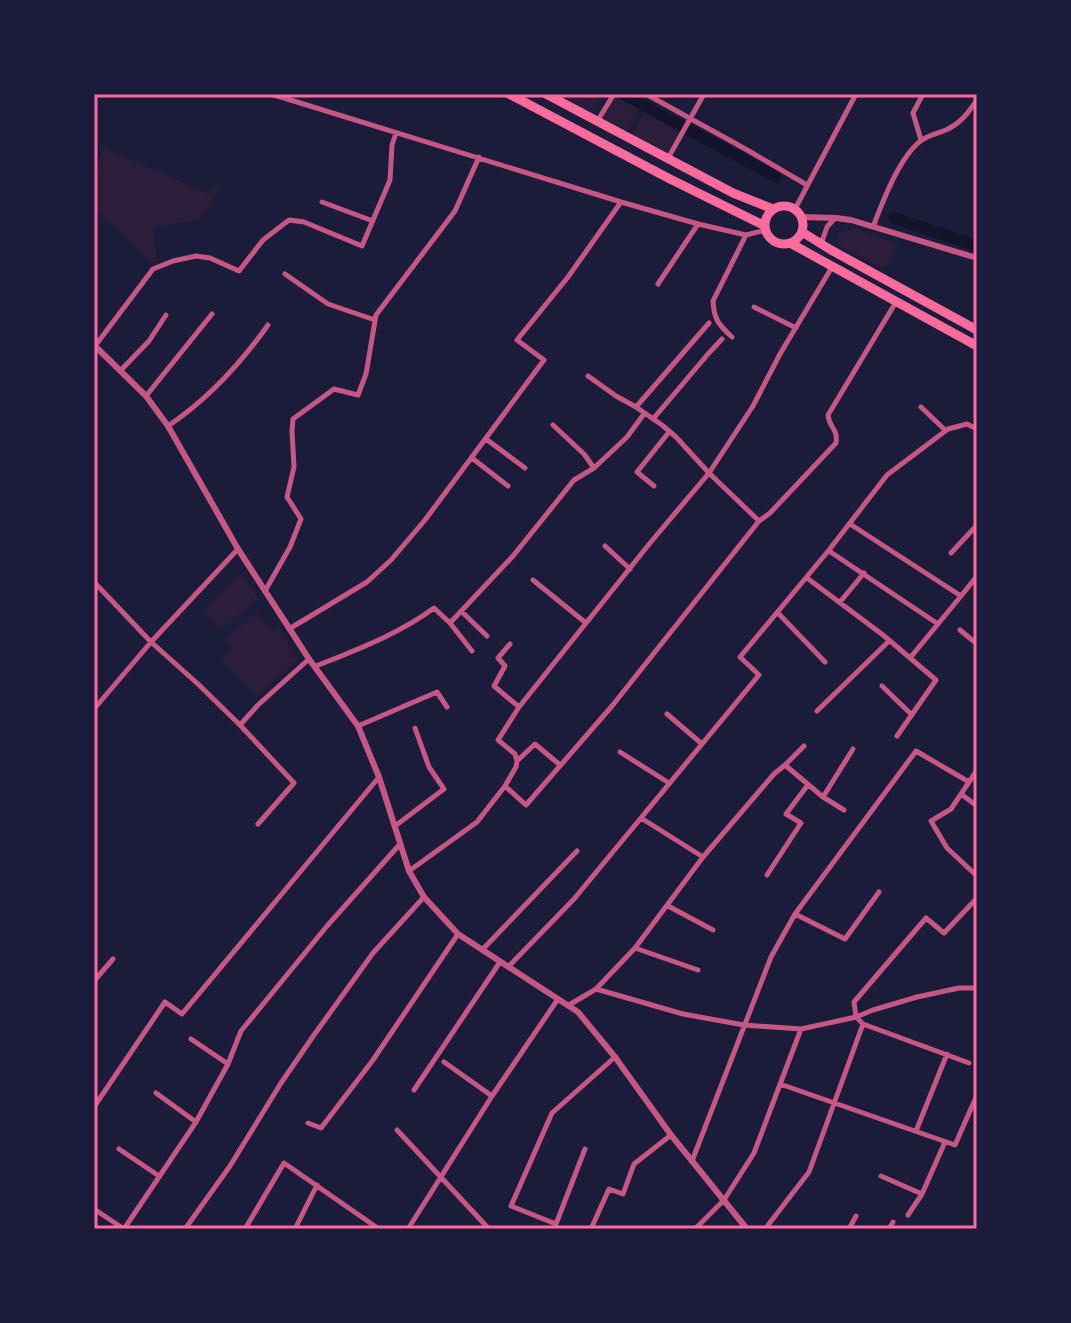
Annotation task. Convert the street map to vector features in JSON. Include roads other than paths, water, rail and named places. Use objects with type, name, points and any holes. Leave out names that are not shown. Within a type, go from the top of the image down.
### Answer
[{"type":"highway","points":[[509,94],[765,228],[776,242],[781,244],[797,240],[802,232],[803,217],[795,209],[784,206],[773,209],[766,218],[765,228]]},
{"type":"highway","points":[[546,94],[667,160],[773,209]]},
{"type":"highway","points":[[589,136],[597,121]]},
{"type":"highway","points":[[802,232],[977,330]]},
{"type":"highway","points":[[790,243],[977,346]]},
{"type":"street","points":[[271,94],[698,224],[746,235],[765,228]]},
{"type":"street","points":[[597,121],[613,94]]},
{"type":"street","points":[[646,94],[807,185]]},
{"type":"street","points":[[667,160],[704,94]]},
{"type":"street","points":[[795,209],[856,94]]},
{"type":"street","points":[[921,140],[913,113],[923,94]]},
{"type":"street","points":[[873,227],[906,157],[921,140],[964,119],[977,100]]},
{"type":"street","points":[[396,133],[392,145],[390,180],[362,246],[304,222],[289,220],[263,240],[239,271],[210,258],[196,256],[173,261],[153,269],[94,345],[146,396],[168,426],[238,549],[309,659],[358,726],[379,777],[409,871],[424,897],[458,934],[578,1012],[747,1229]]},
{"type":"street","points":[[265,591],[290,547],[301,519],[287,497],[294,467],[293,419],[334,389],[358,395],[366,374],[376,315],[455,211],[479,157]]},
{"type":"street","points":[[322,202],[373,221]]},
{"type":"street","points":[[289,629],[367,582],[391,560],[425,520],[544,360],[517,340],[568,277],[621,202]]},
{"type":"street","points":[[803,217],[836,218],[977,258]]},
{"type":"street","points":[[821,244],[827,227],[836,218]]},
{"type":"street","points":[[658,284],[698,224]]},
{"type":"street","points":[[732,337],[719,326],[713,301],[746,235]]},
{"type":"street","points":[[409,871],[477,822],[505,786],[517,761],[515,754],[498,740],[519,707],[709,473],[753,406],[832,266]]},
{"type":"street","points":[[285,274],[328,304],[375,320]]},
{"type":"street","points":[[505,786],[526,805],[612,706],[759,521],[836,443],[837,434],[828,415],[896,302]]},
{"type":"street","points":[[754,307],[796,328]]},
{"type":"street","points":[[146,396],[212,314]]},
{"type":"street","points":[[121,370],[149,341],[166,315]]},
{"type":"street","points":[[636,407],[709,323]]},
{"type":"street","points":[[168,426],[209,393],[253,346],[268,325]]},
{"type":"street","points":[[653,419],[722,339]]},
{"type":"street","points":[[588,376],[669,432],[759,521]]},
{"type":"street","points":[[921,407],[945,430]]},
{"type":"street","points":[[450,623],[513,556],[574,480],[594,468],[627,437],[644,414]]},
{"type":"street","points":[[509,966],[574,899],[759,675],[740,657],[807,578],[887,475],[945,430],[967,424],[977,429]]},
{"type":"street","points":[[553,425],[584,454],[594,468]]},
{"type":"street","points":[[654,486],[637,472],[669,432]]},
{"type":"street","points":[[486,439],[525,468]]},
{"type":"street","points":[[472,458],[508,486]]},
{"type":"street","points":[[850,524],[961,596]]},
{"type":"street","points":[[951,553],[977,525]]},
{"type":"street","points":[[605,546],[630,569]]},
{"type":"street","points":[[95,707],[238,549]]},
{"type":"street","points":[[829,550],[938,624]]},
{"type":"street","points":[[840,602],[864,573]]},
{"type":"street","points":[[910,658],[977,576]]},
{"type":"street","points":[[807,578],[936,680],[897,736]]},
{"type":"street","points":[[533,580],[586,623]]},
{"type":"street","points":[[94,582],[151,642],[240,725],[294,783],[258,824]]},
{"type":"street","points":[[316,666],[415,622],[434,608],[472,651]]},
{"type":"street","points":[[461,611],[487,636]]},
{"type":"street","points":[[778,613],[825,662]]},
{"type":"street","points":[[960,630],[977,644]]},
{"type":"street","points":[[817,711],[889,641]]},
{"type":"street","points":[[510,644],[498,658],[505,666],[494,686],[519,707]]},
{"type":"street","points":[[240,725],[309,659]]},
{"type":"street","points":[[882,686],[912,715]]},
{"type":"street","points":[[358,726],[437,692],[447,707]]},
{"type":"street","points":[[667,714],[702,744]]},
{"type":"street","points":[[395,826],[444,789],[429,767],[415,728]]},
{"type":"street","points":[[517,761],[535,744],[560,765]]},
{"type":"street","points":[[569,1005],[596,989],[635,948],[703,857],[774,774],[804,746]]},
{"type":"street","points":[[823,797],[853,749]]},
{"type":"street","points":[[692,1161],[771,957],[795,914],[916,751],[969,782]]},
{"type":"street","points":[[620,752],[669,783]]},
{"type":"street","points":[[785,765],[807,786],[844,810]]},
{"type":"street","points":[[977,770],[951,809],[931,821],[947,848],[977,876]]},
{"type":"street","points":[[94,1107],[165,1002],[182,1014],[379,777]]},
{"type":"street","points":[[767,875],[801,823],[786,814],[807,786]]},
{"type":"street","points":[[961,794],[977,806]]},
{"type":"street","points":[[641,818],[703,857]]},
{"type":"street","points":[[94,1209],[124,1229],[196,1122],[228,1064],[241,1031],[327,926],[400,844]]},
{"type":"street","points":[[482,950],[577,851]]},
{"type":"street","points":[[795,914],[845,939],[879,892]]},
{"type":"street","points":[[185,1229],[230,1166],[281,1083],[373,953],[424,897]]},
{"type":"street","points":[[969,1063],[863,1024],[856,1017],[854,1002],[926,918],[944,933],[977,898]]},
{"type":"street","points":[[668,906],[713,930]]},
{"type":"street","points":[[308,1123],[321,1128],[373,1060],[458,934]]},
{"type":"street","points":[[635,948],[698,970]]},
{"type":"street","points":[[94,981],[113,959]]},
{"type":"street","points":[[414,1090],[500,962]]},
{"type":"street","points":[[596,989],[683,1014],[744,1025],[801,1029],[856,1017],[917,997],[959,988],[977,988]]},
{"type":"street","points":[[408,1229],[558,999]]},
{"type":"street","points":[[765,1229],[809,1172],[863,1024]]},
{"type":"street","points":[[695,1229],[724,1200],[754,1153],[801,1029]]},
{"type":"street","points":[[191,1039],[228,1064]]},
{"type":"street","points":[[916,1131],[947,1054]]},
{"type":"street","points":[[585,1149],[556,1224],[511,1206],[552,1113],[615,1057]]},
{"type":"street","points":[[444,1062],[492,1096]]},
{"type":"street","points":[[780,1084],[955,1145],[977,1095]]},
{"type":"street","points":[[156,1093],[196,1122]]},
{"type":"street","points":[[397,1130],[489,1229]]},
{"type":"street","points":[[591,1229],[609,1189],[623,1194],[634,1164],[671,1135]]},
{"type":"street","points":[[908,1215],[922,1194],[945,1142]]},
{"type":"street","points":[[119,1149],[159,1176]]},
{"type":"street","points":[[245,1229],[284,1163],[379,1229]]},
{"type":"street","points":[[881,1176],[922,1194]]},
{"type":"street","points":[[295,1229],[317,1185]]},
{"type":"street","points":[[849,1229],[856,1216]]},
{"type":"street","points":[[889,1229],[893,1222]]},
{"type":"waterway","points":[[622,94],[776,177]]},
{"type":"waterway","points":[[894,218],[977,246]]}]
